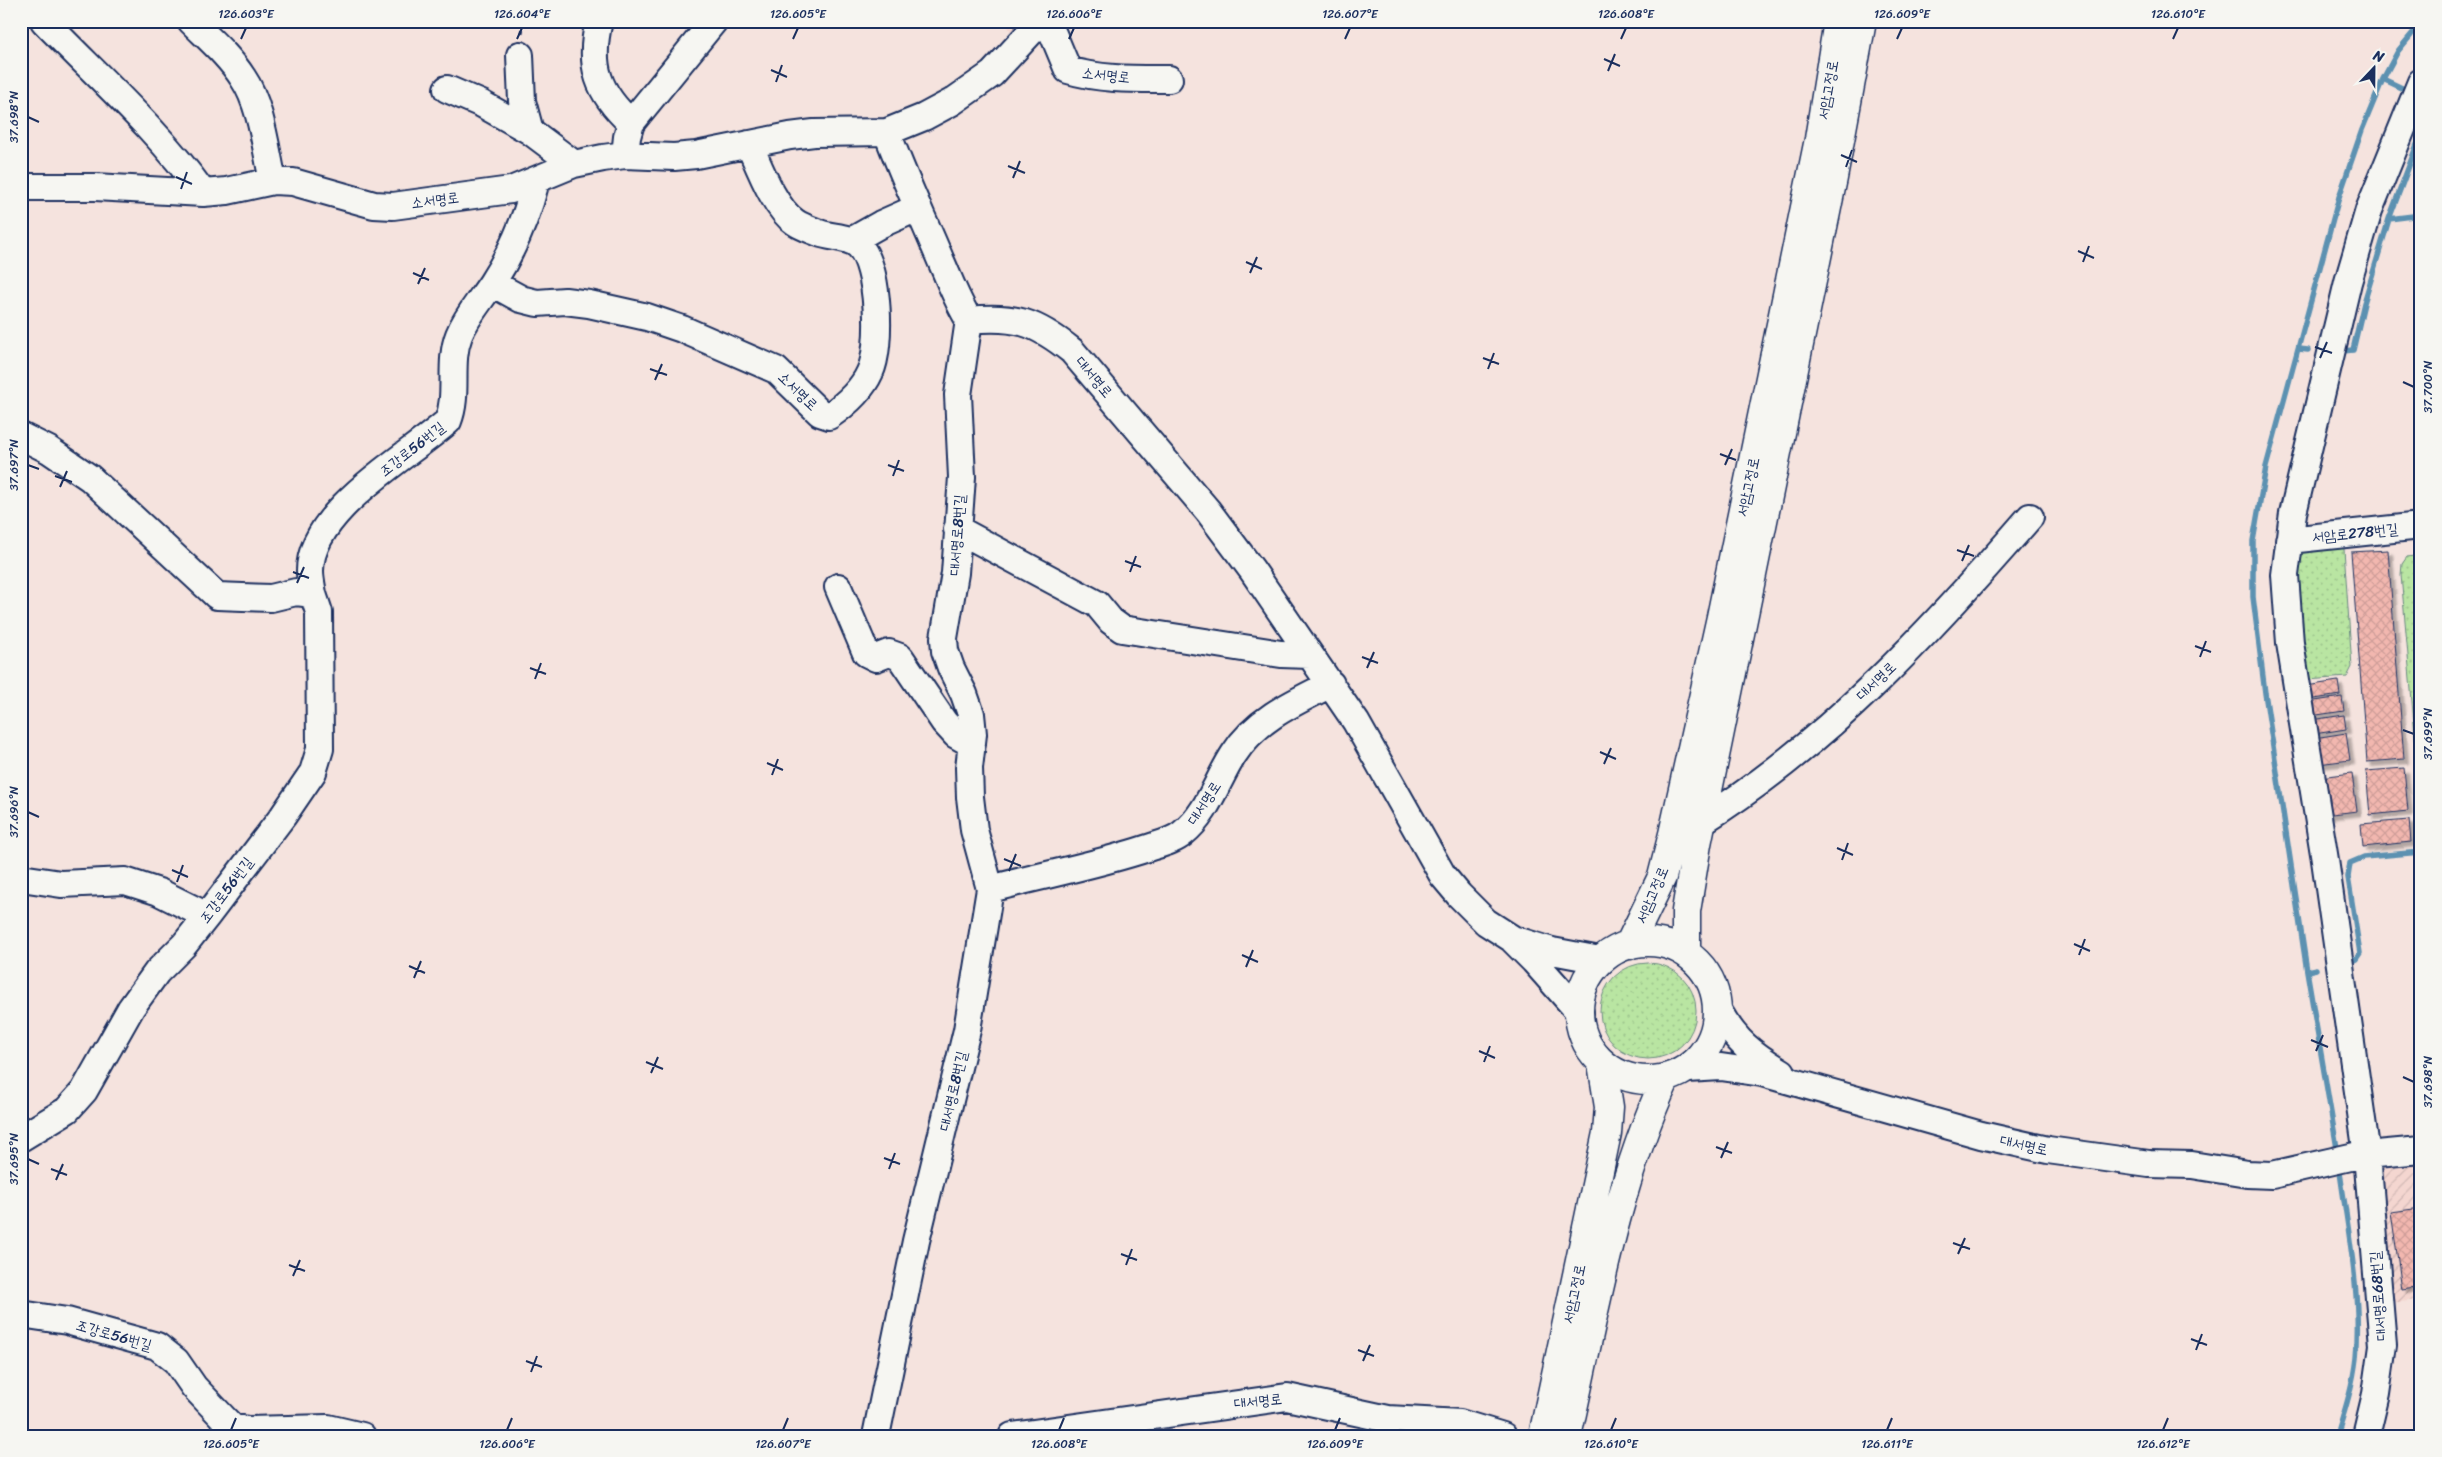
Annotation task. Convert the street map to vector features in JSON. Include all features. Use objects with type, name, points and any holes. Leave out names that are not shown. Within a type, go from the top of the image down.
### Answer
[{"type":"main road","name":"서암고정로","points":[[1629,945],[1662,877],[1673,834],[1721,617],[1819,139],[1838,21]]},
{"type":"main road","name":"서암고정로","points":[[1686,952],[1690,881],[1701,822],[1833,178],[1862,21]]},
{"type":"main road","points":[[1641,942],[1664,943],[1686,952],[1702,968],[1714,988],[1718,1010],[1714,1033],[1704,1053],[1677,1073],[1644,1080],[1621,1075],[1602,1063],[1588,1045],[1580,1024],[1579,1001],[1586,979],[1600,960],[1619,948],[1641,942]]},
{"type":"main road","name":"서암고정로","points":[[1543,1436],[1607,1133],[1609,1107],[1602,1063]]},
{"type":"main road","name":"서암고정로","points":[[1567,1436],[1612,1236],[1633,1157],[1648,1118],[1677,1073]]},
{"type":"street","points":[[44,21],[158,138],[186,169],[203,194]]},
{"type":"street","points":[[191,21],[226,56],[244,79],[253,100],[273,181]]},
{"type":"street","points":[[599,21],[595,60],[599,83],[614,108],[631,123]]},
{"type":"street","points":[[625,155],[631,123],[714,21]]},
{"type":"street","name":"소서명로","points":[[21,187],[95,187],[203,194],[273,181],[293,182],[374,205],[393,206],[512,190],[574,164],[625,155],[696,156],[749,144],[814,133],[887,132],[924,117],[952,102],[992,74],[1042,21],[1053,34],[1068,70],[1081,74],[1119,78],[1169,79]]},
{"type":"street","points":[[520,55],[522,101],[530,131]]},
{"type":"street","points":[[2361,1156],[2325,860],[2290,643],[2285,575],[2289,540],[2348,282],[2370,210],[2396,138],[2421,82]]},
{"type":"street","points":[[447,89],[482,104],[530,131],[574,164]]},
{"type":"street","points":[[887,132],[955,297],[969,320]]},
{"type":"street","points":[[749,144],[783,210],[795,222],[821,234],[851,241],[917,208]]},
{"type":"street","name":"조강로56번길","points":[[21,1138],[67,1110],[84,1091],[136,1001],[157,972],[184,945],[207,916],[283,816],[313,772],[320,749],[319,612],[313,594],[310,571],[313,552],[319,538],[330,523],[369,482],[448,421],[454,408],[452,361],[459,335],[468,316],[492,283],[509,253],[529,209],[536,181]]},
{"type":"street","name":"소서명로","points":[[492,283],[521,299],[536,303],[565,301],[589,304],[647,317],[682,329],[776,370],[820,413],[829,416],[857,392],[870,372],[876,350],[874,283],[865,255],[859,246],[851,241]]},
{"type":"street","name":"대서명로","points":[[969,320],[1012,319],[1032,324],[1049,332],[1072,351],[1208,511],[1331,684],[1356,722],[1443,876],[1486,922],[1511,938],[1561,989],[1580,1013]]},
{"type":"street","name":"대서명로8번길","points":[[876,1436],[916,1241],[965,1038],[990,889],[974,830],[969,768],[972,744],[972,714],[951,668],[945,651],[944,638],[955,573],[962,477],[958,395],[969,320]]},
{"type":"street","points":[[21,436],[49,450],[90,478],[171,556],[217,596],[271,598],[296,592],[313,594]]},
{"type":"street","name":"대서명로","points":[[1701,822],[1751,789],[1810,744],[1885,674],[1936,621],[2030,517]]},
{"type":"street","name":"서암로278번길","points":[[2289,540],[2421,526]]},
{"type":"street","points":[[957,529],[1098,604],[1111,621],[1122,629],[1281,654],[1310,655]]},
{"type":"street","points":[[838,587],[866,653],[876,658],[889,653],[900,657],[944,722],[956,735],[972,744]]},
{"type":"street","name":"대서명로","points":[[990,889],[1129,854],[1182,835],[1204,809],[1234,754],[1247,735],[1264,721],[1331,684]]},
{"type":"street","points":[[21,878],[61,884],[125,881],[159,892],[207,916]]},
{"type":"street","points":[[1511,938],[1552,951],[1600,960]]},
{"type":"street","points":[[1718,1010],[1730,1032],[1757,1058],[1802,1084]]},
{"type":"street","name":"대서명로","points":[[1677,1073],[1721,1067],[1762,1073],[1877,1108],[2048,1150],[2149,1164],[2192,1165],[2247,1174],[2272,1175],[2329,1161],[2421,1150]]},
{"type":"street","name":"대서명로68번길","points":[[2361,1156],[2382,1345],[2376,1394],[2366,1436]]},
{"type":"street","name":"조강로56번길","points":[[21,1314],[67,1321],[157,1346],[176,1361],[194,1387],[232,1427],[247,1430],[328,1428],[362,1436]]},
{"type":"street","name":"대서명로","points":[[1012,1436],[1287,1397],[1388,1419],[1460,1423],[1503,1436]]},
{"type":"shaded area","points":[[1004,21],[1024,21],[1012,33]]},
{"type":"shaded area","points":[[2421,1165],[2421,1300],[2388,1303],[2371,1170]]},
{"type":"green space","points":[[2336,543],[2344,549],[2352,667],[2347,677],[2307,680],[2293,599],[2300,549]]},
{"type":"green space","points":[[2421,555],[2421,805],[2401,575],[2402,564],[2407,557]]},
{"type":"green space","points":[[1639,963],[1657,963],[1675,971],[1688,984],[1696,1002],[1693,1030],[1675,1051],[1657,1059],[1639,1059],[1621,1051],[1608,1038],[1600,1020],[1600,1002],[1608,984],[1621,971]]},
{"type":"building","points":[[2388,550],[2404,759],[2367,762],[2351,552]]},
{"type":"building","points":[[2338,681],[2340,695],[2308,700],[2306,686]]},
{"type":"building","points":[[2342,697],[2344,711],[2310,716],[2308,702]]},
{"type":"building","points":[[2344,715],[2346,729],[2314,734],[2311,720]]},
{"type":"building","points":[[2346,733],[2350,760],[2318,764],[2314,738]]},
{"type":"building","points":[[2404,768],[2408,811],[2370,815],[2366,771]]},
{"type":"building","points":[[2352,773],[2357,811],[2325,815],[2320,777]]},
{"type":"building","points":[[2409,820],[2411,842],[2363,847],[2361,824]]},
{"type":"building","points":[[2421,1208],[2421,1286],[2402,1289],[2391,1212]]},
{"type":"waterway","points":[[2338,1154],[2307,971],[2265,693],[2253,597],[2253,541],[2266,467],[2339,197],[2362,130],[2383,79],[2398,51],[2421,23]]},
{"type":"waterway","points":[[2383,79],[2402,88]]},
{"type":"waterway","points":[[2343,351],[2353,350],[2364,303],[2389,219],[2421,134]]},
{"type":"waterway","points":[[2389,219],[2421,215]]},
{"type":"waterway","points":[[2299,349],[2308,350]]},
{"type":"waterway","points":[[2348,963],[2356,959],[2360,953],[2348,877],[2350,863],[2364,857],[2421,852]]},
{"type":"waterway","points":[[2307,971],[2316,969]]},
{"type":"waterway","points":[[2337,1436],[2353,1378],[2357,1335],[2353,1262],[2339,1165]]}]
